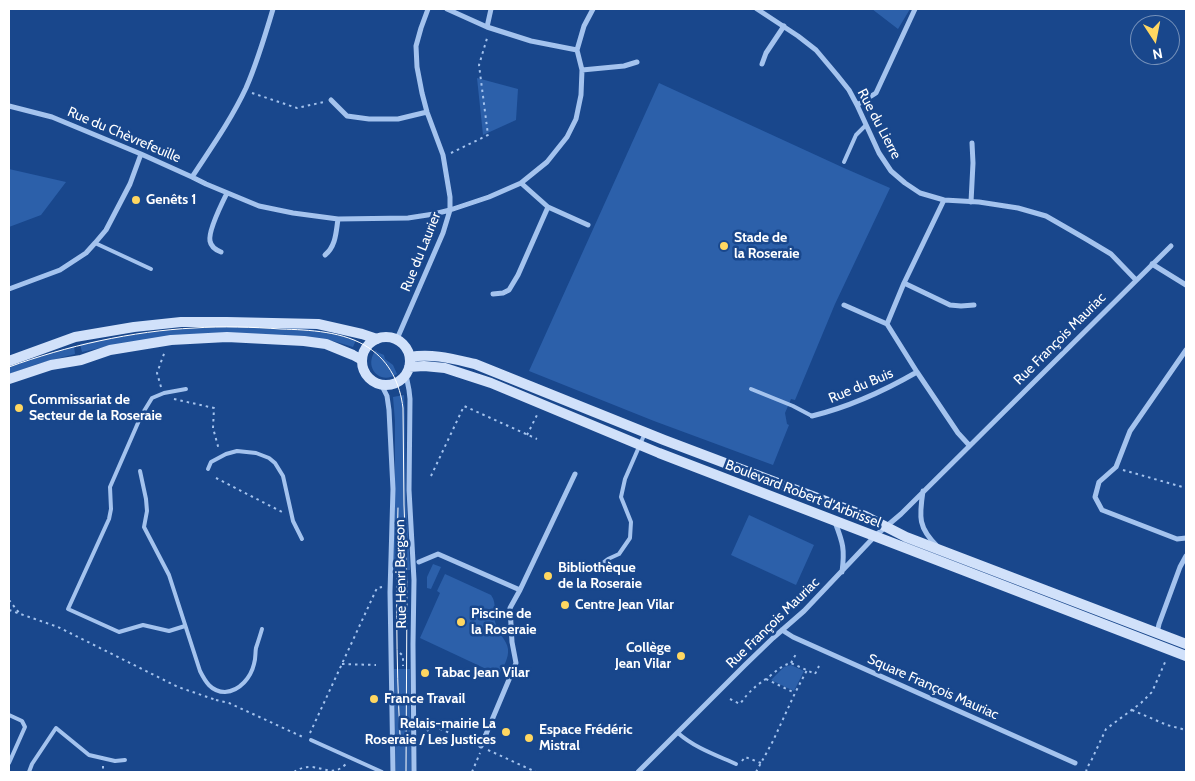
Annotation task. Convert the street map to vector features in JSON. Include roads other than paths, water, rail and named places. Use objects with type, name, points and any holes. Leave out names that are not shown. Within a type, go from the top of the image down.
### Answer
[{"type":"street","points":[[192,177],[221,133],[245,89],[273,9]]},
{"type":"street","name":"Rue du Laurier","points":[[397,339],[443,233],[450,210],[444,155],[427,112],[417,67],[416,46],[428,9]]},
{"type":"street","points":[[446,9],[487,27],[532,41],[577,50],[584,26],[593,9]]},
{"type":"street","points":[[487,27],[491,9]]},
{"type":"street","name":"Rue du Lierre","points":[[757,9],[816,50],[858,104],[879,153],[891,170],[904,183],[920,193],[944,200],[1018,208],[1046,216],[1111,254],[1136,280]]},
{"type":"street","points":[[858,104],[876,93],[915,9]]},
{"type":"street","points":[[762,64],[766,53],[784,26]]},
{"type":"street","name":"Rue du Chèvrefeuille","points":[[9,106],[52,116],[259,206],[338,219],[408,218],[450,210],[489,197],[521,183],[547,162],[566,137],[576,119],[581,95],[582,70],[577,50]]},
{"type":"street","points":[[582,70],[624,66],[637,62]]},
{"type":"street","points":[[331,100],[347,116],[361,118],[398,119],[427,112]]},
{"type":"street","points":[[971,202],[972,143]]},
{"type":"street","points":[[9,289],[60,270],[86,253],[106,230],[126,193],[141,154]]},
{"type":"street","points":[[521,183],[548,207],[588,225]]},
{"type":"street","points":[[221,252],[214,249],[210,239],[227,193]]},
{"type":"street","points":[[844,306],[887,324],[904,283],[944,200]]},
{"type":"street","points":[[492,294],[503,293],[508,290],[518,275],[548,207]]},
{"type":"street","points":[[325,255],[333,244],[338,219]]},
{"type":"street","name":"Rue François Mauriac","points":[[638,772],[745,665],[804,610],[875,536],[1171,246]]},
{"type":"street","points":[[1152,264],[1186,285]]},
{"type":"street","points":[[904,283],[950,305],[974,305]]},
{"type":"street","points":[[9,361],[75,337],[134,327],[181,322],[318,324],[376,339]]},
{"type":"street","name":"Rue du Buis","points":[[887,324],[958,433],[969,445]]},
{"type":"street","points":[[9,379],[51,365],[81,360],[110,350],[171,340],[227,337],[304,341],[326,344],[362,360]]},
{"type":"street","points":[[383,337],[397,339],[407,350],[408,366],[397,382],[388,385],[375,382],[365,372],[362,360],[367,346],[376,339],[383,337]]},
{"type":"street","points":[[1186,350],[1130,432],[1116,467],[1099,482],[1095,497],[1102,510],[1178,539],[1186,538]]},
{"type":"street","name":"Boulevard Robert d'Arbrissel","points":[[408,366],[424,354],[475,364],[645,433],[865,516],[904,536],[1186,644]]},
{"type":"street","name":"Boulevard Robert d'Arbrissel","points":[[408,366],[445,368],[491,383],[640,445],[1186,656]]},
{"type":"street","name":"Rue Henri Bergson","points":[[408,366],[410,399],[409,490],[414,580],[414,772]]},
{"type":"street","name":"Rue du Buis","points":[[812,416],[832,411],[881,391],[917,372]]},
{"type":"street","name":"Rue Henri Bergson","points":[[381,384],[387,396],[390,410],[393,489],[390,592],[393,772]]},
{"type":"street","points":[[481,746],[516,663],[512,642],[510,608],[575,474]]},
{"type":"street","points":[[923,491],[921,506],[922,528],[928,538],[943,551]]},
{"type":"street","points":[[834,520],[844,547],[842,572]]},
{"type":"street","points":[[419,562],[438,554],[520,590]]},
{"type":"street","points":[[1157,633],[1180,567],[1186,556]]},
{"type":"street","name":"Square François Mauriac","points":[[782,630],[800,640],[1076,763]]},
{"type":"lane","points":[[844,162],[856,135],[866,125]]},
{"type":"lane","points":[[95,243],[151,269]]},
{"type":"lane","points":[[185,626],[169,631],[143,625],[119,632],[68,608],[109,519],[111,509],[110,488],[141,416],[152,398],[186,388]]},
{"type":"lane","points":[[751,389],[812,416]]},
{"type":"lane","points":[[600,564],[620,554],[630,538],[631,522],[620,497],[625,479],[645,433]]},
{"type":"lane","points":[[208,469],[211,462],[237,451],[256,453],[269,458],[275,463],[283,476],[293,518],[302,539]]},
{"type":"lane","points":[[140,471],[147,511],[144,527],[169,575],[200,671],[212,688],[226,692],[243,684],[254,664],[255,651],[262,629]]},
{"type":"lane","points":[[9,715],[22,721],[25,727],[9,763]]},
{"type":"lane","points":[[29,772],[32,764],[56,728],[90,756],[115,761],[125,760]]},
{"type":"lane","points":[[678,733],[697,747],[736,764]]},
{"type":"lane","points":[[311,740],[382,772]]},
{"type":"tram line","points":[[9,367],[53,352],[124,336],[147,332],[216,327],[326,332],[359,342],[383,360],[393,374],[403,408],[407,586],[406,772]]},
{"type":"tram line","points":[[398,508],[397,621],[400,735]]},
{"type":"place","name":"Genêts 1","points":[[136,200]]},
{"type":"place","name":"Stade de la Roseraie","points":[[724,246]]},
{"type":"place","name":"Commissariat de Secteur de la Roseraie","points":[[19,408]]},
{"type":"place","name":"Bibliothèque de la Roseraie","points":[[548,576]]},
{"type":"place","name":"Centre Jean Vilar","points":[[565,605]]},
{"type":"place","name":"Piscine de la Roseraie","points":[[461,622]]},
{"type":"place","name":"Collège Jean Vilar","points":[[681,656]]},
{"type":"place","name":"Tabac Jean Vilar","points":[[425,673]]},
{"type":"place","name":"France Travail","points":[[374,699]]},
{"type":"place","name":"Relais-mairie La Roseraie / Les Justices","points":[[506,732]]},
{"type":"place","name":"Espace Frédéric Mistral","points":[[529,738]]}]
